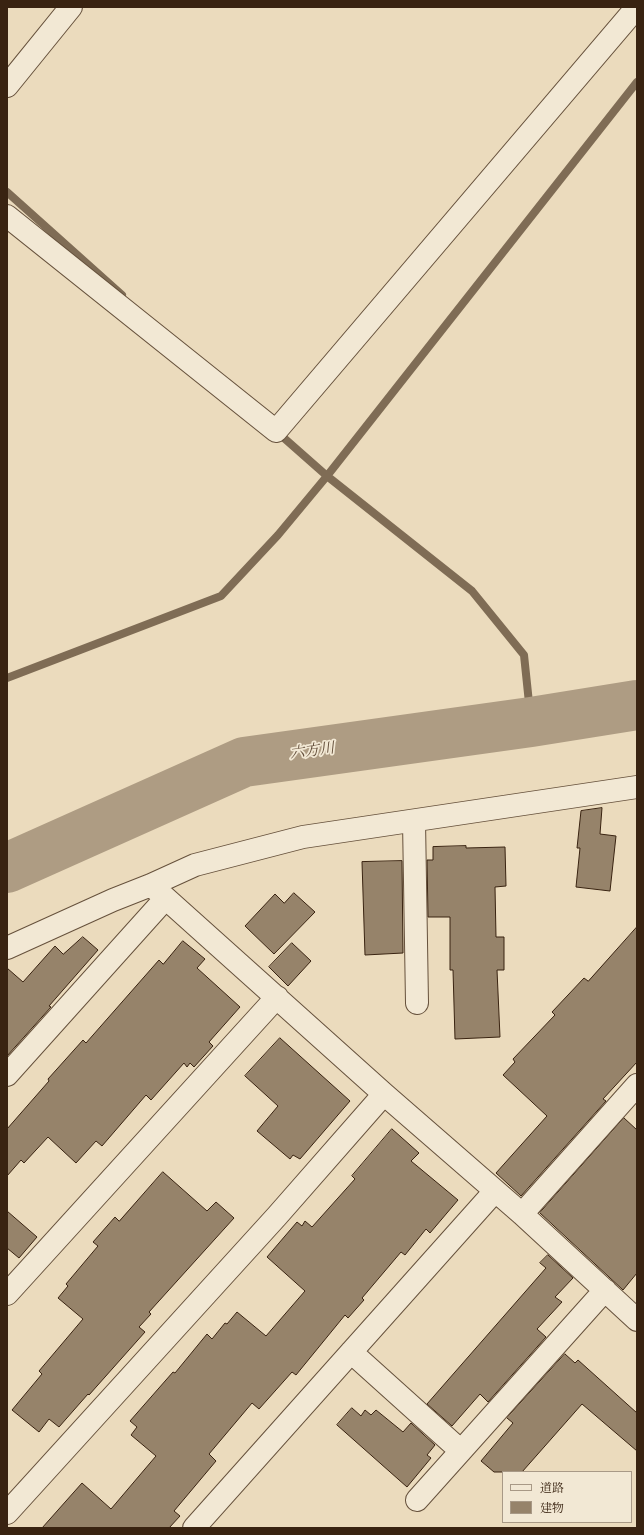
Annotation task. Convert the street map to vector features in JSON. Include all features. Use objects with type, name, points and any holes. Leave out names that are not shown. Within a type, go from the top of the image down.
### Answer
[{"type":"street","points":[[7,86],[71,7]]},
{"type":"street","points":[[7,216],[276,431],[637,8]]},
{"type":"street","points":[[7,1075],[158,892],[195,865],[303,837],[637,787]]},
{"type":"street","points":[[414,821],[417,1003]]},
{"type":"street","points":[[7,948],[113,900],[158,892]]},
{"type":"street","points":[[158,892],[384,1094],[522,1214],[637,1320]]},
{"type":"street","points":[[7,1294],[277,997]]},
{"type":"street","points":[[7,1513],[277,1216],[384,1094]]},
{"type":"street","points":[[522,1214],[633,1099]]},
{"type":"street","points":[[194,1528],[495,1191]]},
{"type":"street","points":[[417,1500],[605,1290]]},
{"type":"street","points":[[351,1352],[461,1451]]},
{"type":"building","points":[[602,808],[600,834],[616,836],[610,891],[576,887],[580,848],[577,848],[581,811]]},
{"type":"building","points":[[466,846],[466,848],[505,847],[506,886],[495,887],[496,937],[504,937],[504,970],[497,970],[500,1037],[455,1039],[453,970],[450,970],[450,917],[428,917],[427,860],[433,860],[433,847]]},
{"type":"building","points":[[402,861],[403,953],[365,955],[362,862]]},
{"type":"building","points":[[294,893],[315,912],[274,954],[245,926],[275,894],[284,903]]},
{"type":"building","points":[[637,927],[637,1062],[603,1099],[606,1101],[521,1196],[496,1173],[547,1116],[503,1075],[515,1062],[513,1059],[555,1015],[552,1012],[584,978],[588,981]]},
{"type":"building","points":[[83,937],[98,950],[49,1006],[51,1007],[7,1056],[7,968],[23,982],[55,946],[63,954]]},
{"type":"building","points":[[183,941],[205,959],[197,968],[240,1007],[209,1042],[213,1046],[194,1067],[190,1063],[187,1067],[184,1063],[151,1100],[146,1095],[102,1146],[96,1141],[76,1163],[48,1137],[24,1163],[21,1160],[7,1176],[7,1129],[49,1081],[48,1079],[83,1040],[86,1043],[159,960],[163,964]]},
{"type":"building","points":[[292,943],[311,961],[288,986],[269,967]]},
{"type":"building","points":[[280,1038],[350,1101],[300,1159],[293,1155],[290,1159],[257,1131],[278,1106],[245,1076]]},
{"type":"building","points":[[624,1118],[637,1130],[637,1273],[623,1290],[540,1213]]},
{"type":"building","points":[[392,1129],[419,1153],[411,1161],[458,1200],[430,1233],[426,1229],[405,1255],[401,1252],[362,1298],[364,1300],[348,1318],[345,1315],[296,1375],[292,1372],[259,1409],[252,1403],[209,1454],[216,1461],[174,1511],[180,1516],[169,1528],[42,1528],[82,1483],[111,1509],[156,1456],[131,1435],[137,1427],[130,1421],[173,1372],[175,1373],[207,1334],[212,1339],[225,1323],[227,1324],[237,1312],[266,1336],[305,1291],[267,1257],[297,1222],[302,1226],[305,1221],[312,1227],[355,1179],[352,1176]]},
{"type":"building","points":[[163,1172],[207,1211],[216,1202],[234,1218],[149,1312],[151,1314],[139,1327],[145,1332],[89,1395],[88,1394],[59,1427],[49,1419],[39,1432],[12,1410],[42,1374],[39,1371],[83,1319],[58,1298],[68,1286],[66,1284],[98,1246],[93,1242],[115,1217],[119,1221]]},
{"type":"building","points":[[7,1211],[37,1237],[19,1258],[7,1248]]},
{"type":"building","points":[[548,1255],[573,1278],[555,1297],[562,1302],[537,1329],[546,1337],[488,1402],[480,1394],[452,1426],[427,1404],[546,1268],[540,1263]]},
{"type":"building","points":[[565,1354],[575,1363],[578,1360],[637,1413],[637,1451],[582,1404],[523,1471],[494,1472],[481,1461],[513,1423],[507,1418]]},
{"type":"building","points":[[352,1408],[361,1416],[365,1410],[371,1415],[376,1410],[403,1432],[411,1423],[435,1445],[427,1455],[431,1458],[407,1487],[337,1425]]},
{"type":"waterway","points":[[7,678],[221,596],[278,535],[327,476],[637,82]]},
{"type":"waterway","points":[[7,192],[122,295]]},
{"type":"waterway","points":[[276,431],[327,476],[472,591],[524,655],[531,722]]},
{"type":"waterway","name":"六方川","points":[[7,868],[244,762],[531,722],[637,705]]}]
